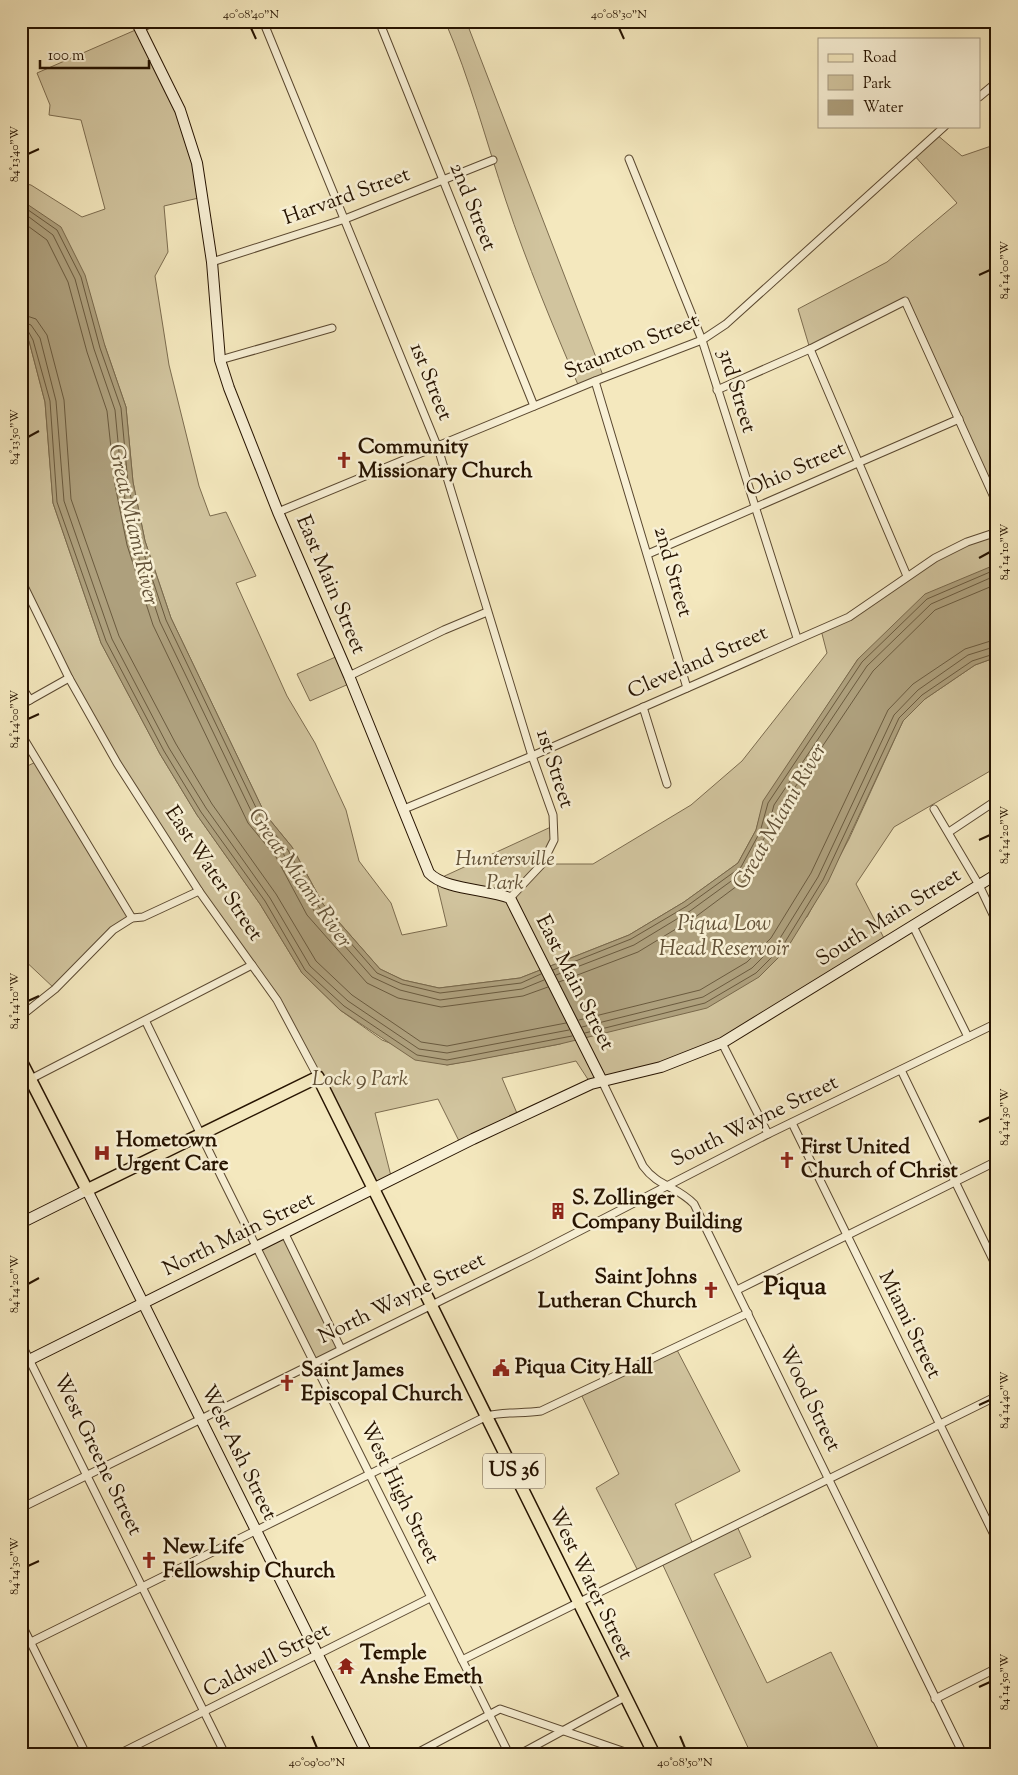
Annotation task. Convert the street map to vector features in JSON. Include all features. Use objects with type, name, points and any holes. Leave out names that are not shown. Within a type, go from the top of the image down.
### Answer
[{"type":"main road","points":[[21,1061],[26,1082],[87,1190],[318,1077]]},
{"type":"main road","name":"East Water Street","points":[[318,1077],[374,1189]]},
{"type":"main road","name":"West Water Street","points":[[374,1189],[654,1754]]},
{"type":"street","points":[[138,25],[157,21]]},
{"type":"street","name":"1st Street","points":[[263,21],[438,448],[487,612],[552,815],[554,840],[542,864],[510,898]]},
{"type":"street","name":"2nd Street","points":[[379,21],[534,406]]},
{"type":"street","name":"East Main Street","points":[[138,25],[180,110],[187,132],[203,197],[212,262],[220,360],[229,388],[278,512],[349,676],[429,873],[436,880],[494,892],[510,898],[602,1081]]},
{"type":"street","points":[[980,96],[997,82]]},
{"type":"street","name":"Staunton Street","points":[[278,512],[438,448],[595,381],[702,340],[726,324],[943,128]]},
{"type":"street","name":"3rd Street","points":[[629,159],[702,340],[797,638]]},
{"type":"street","name":"Harvard Street","points":[[212,262],[345,219],[493,160]]},
{"type":"street","points":[[717,390],[810,349],[904,301],[960,419],[997,504]]},
{"type":"street","points":[[220,360],[332,328]]},
{"type":"street","points":[[810,349],[907,576]]},
{"type":"street","name":"2nd Street","points":[[595,381],[687,688]]},
{"type":"street","name":"Ohio Street","points":[[648,554],[960,419]]},
{"type":"street","name":"Cleveland Street","points":[[404,809],[532,756],[797,638],[849,617],[907,576],[967,542],[997,532]]},
{"type":"street","name":"East Water Street","points":[[21,580],[69,678],[117,763],[199,892],[277,1000],[318,1077]]},
{"type":"street","points":[[349,676],[444,630],[487,612]]},
{"type":"street","points":[[21,705],[69,678]]},
{"type":"street","points":[[21,686],[30,700]]},
{"type":"street","points":[[643,706],[667,784]]},
{"type":"street","points":[[21,734],[132,918]]},
{"type":"street","points":[[949,832],[997,800]]},
{"type":"street","points":[[934,809],[979,885],[997,923]]},
{"type":"street","name":"South Main Street","points":[[473,1139],[602,1081],[661,1067],[722,1043],[997,874]]},
{"type":"street","points":[[21,1016],[55,989],[113,930],[132,918],[143,917],[199,892]]},
{"type":"street","points":[[913,926],[968,1037]]},
{"type":"street","points":[[26,1082],[146,1022],[252,965]]},
{"type":"street","name":"West High Street","points":[[146,1022],[256,1248],[509,1754]]},
{"type":"street","name":"South Wayne Street","points":[[531,1256],[768,1134],[997,1023]]},
{"type":"street","points":[[722,1043],[768,1134]]},
{"type":"street","points":[[901,1070],[997,1268]]},
{"type":"street","name":"Wood Street","points":[[602,1081],[643,1166],[651,1178],[685,1195],[694,1204],[963,1754]]},
{"type":"street","name":"Miami Street","points":[[792,1123],[997,1541]]},
{"type":"street","name":"North Main Street","points":[[25,1362],[473,1139]]},
{"type":"street","points":[[737,1290],[997,1161]]},
{"type":"street","points":[[21,1223],[87,1190]]},
{"type":"street","name":"West Ash Street","points":[[87,1190],[367,1754]]},
{"type":"street","points":[[284,1234],[340,1349]]},
{"type":"street","name":"North Wayne Street","points":[[21,1508],[531,1256]]},
{"type":"street","points":[[21,1647],[488,1416],[500,1412],[527,1413],[541,1411],[594,1384],[748,1313]]},
{"type":"street","name":"West Greene Street","points":[[21,1342],[25,1362],[88,1476],[225,1754]]},
{"type":"street","points":[[462,1660],[997,1396]]},
{"type":"street","name":"Caldwell Street","points":[[119,1754],[430,1598]]},
{"type":"street","points":[[21,1623],[86,1754]]},
{"type":"street","points":[[935,1699],[997,1668]]},
{"type":"street","points":[[520,1754],[625,1697]]},
{"type":"street","points":[[415,1754],[500,1709],[566,1730],[631,1754]]},
{"type":"green space","points":[[445,21],[479,21],[468,26],[604,378],[579,387],[523,248],[470,88]]},
{"type":"green space","name":"Huntersville Park","points":[[140,28],[180,110],[203,197],[164,206],[168,252],[155,276],[169,365],[199,486],[210,516],[226,512],[256,576],[236,583],[287,696],[315,743],[346,810],[359,861],[391,903],[402,935],[447,926],[436,880],[553,826],[554,840],[542,864],[593,864],[691,805],[742,761],[827,653],[821,630],[849,617],[935,558],[997,532],[997,564],[858,659],[764,801],[756,830],[738,863],[684,902],[629,935],[520,978],[439,988],[403,980],[380,969],[323,904],[292,847],[265,814],[171,618],[145,541],[133,482],[126,407],[105,346],[26,201],[21,200],[21,183],[31,185],[82,217],[105,209],[81,120],[49,115],[50,105],[37,73]]},
{"type":"green space","points":[[936,134],[962,156],[997,144],[997,504],[905,301],[810,349],[798,309],[887,262],[957,203],[913,154]]},
{"type":"green space","name":"Lock 9 Park","points":[[21,330],[29,341],[45,402],[53,503],[101,643],[160,754],[197,815],[260,904],[302,973],[340,1010],[382,1040],[447,1065],[560,1044],[807,917],[849,839],[903,721],[925,699],[975,665],[997,657],[997,767],[894,827],[856,884],[886,942],[722,1043],[591,1084],[576,1061],[502,1078],[519,1118],[461,1145],[438,1099],[375,1113],[392,1180],[374,1189],[296,1033],[117,763],[21,580],[26,577],[21,567]]},
{"type":"green space","points":[[340,655],[351,683],[310,701],[297,674]]},
{"type":"green space","points":[[38,761],[132,918],[113,930],[55,989],[21,957],[21,769]]},
{"type":"green space","points":[[285,1234],[341,1349],[314,1362],[256,1248]]},
{"type":"green space","points":[[676,1348],[740,1471],[675,1504],[693,1544],[736,1524],[751,1557],[714,1574],[767,1683],[831,1652],[881,1754],[751,1754],[661,1561],[638,1571],[596,1488],[619,1474],[580,1392]]},
{"type":"water","name":"Piqua Low Head Reservoir","points":[[21,200],[61,227],[85,275],[105,346],[126,407],[133,482],[145,541],[171,618],[265,814],[292,847],[323,904],[380,969],[403,980],[439,988],[520,978],[629,935],[684,902],[738,863],[756,830],[763,801],[858,659],[925,594],[997,564],[997,657],[975,665],[925,699],[903,721],[828,882],[786,950],[759,977],[707,1008],[560,1044],[447,1065],[415,1060],[340,1010],[302,973],[260,904],[197,815],[160,754],[101,643],[53,503],[45,402],[29,341],[21,330]]},
{"type":"place","name":"Community Missionary Church","points":[[344,460]]},
{"type":"place","name":"Hometown Urgent Care","points":[[102,1153]]},
{"type":"place","name":"First United Church of Christ","points":[[787,1160]]},
{"type":"place","name":"S. Zollinger Company Building","points":[[558,1211]]},
{"type":"place","name":"Saint Johns Lutheran Church","points":[[711,1290]]},
{"type":"place","name":"Piqua City Hall","points":[[501,1368]]},
{"type":"place","name":"Saint James Episcopal Church","points":[[287,1383]]},
{"type":"place","name":"New Life Fellowship Church","points":[[149,1560]]},
{"type":"place","name":"Temple Anshe Emeth","points":[[346,1666]]},
{"type":"district","name":"Piqua","points":[[795,1287]]},
{"type":"water label","name":"Great Miami River","points":[[132,525]]},
{"type":"water label","name":"Great Miami River","points":[[781,817]]},
{"type":"water label","name":"Great Miami River","points":[[299,879]]}]
